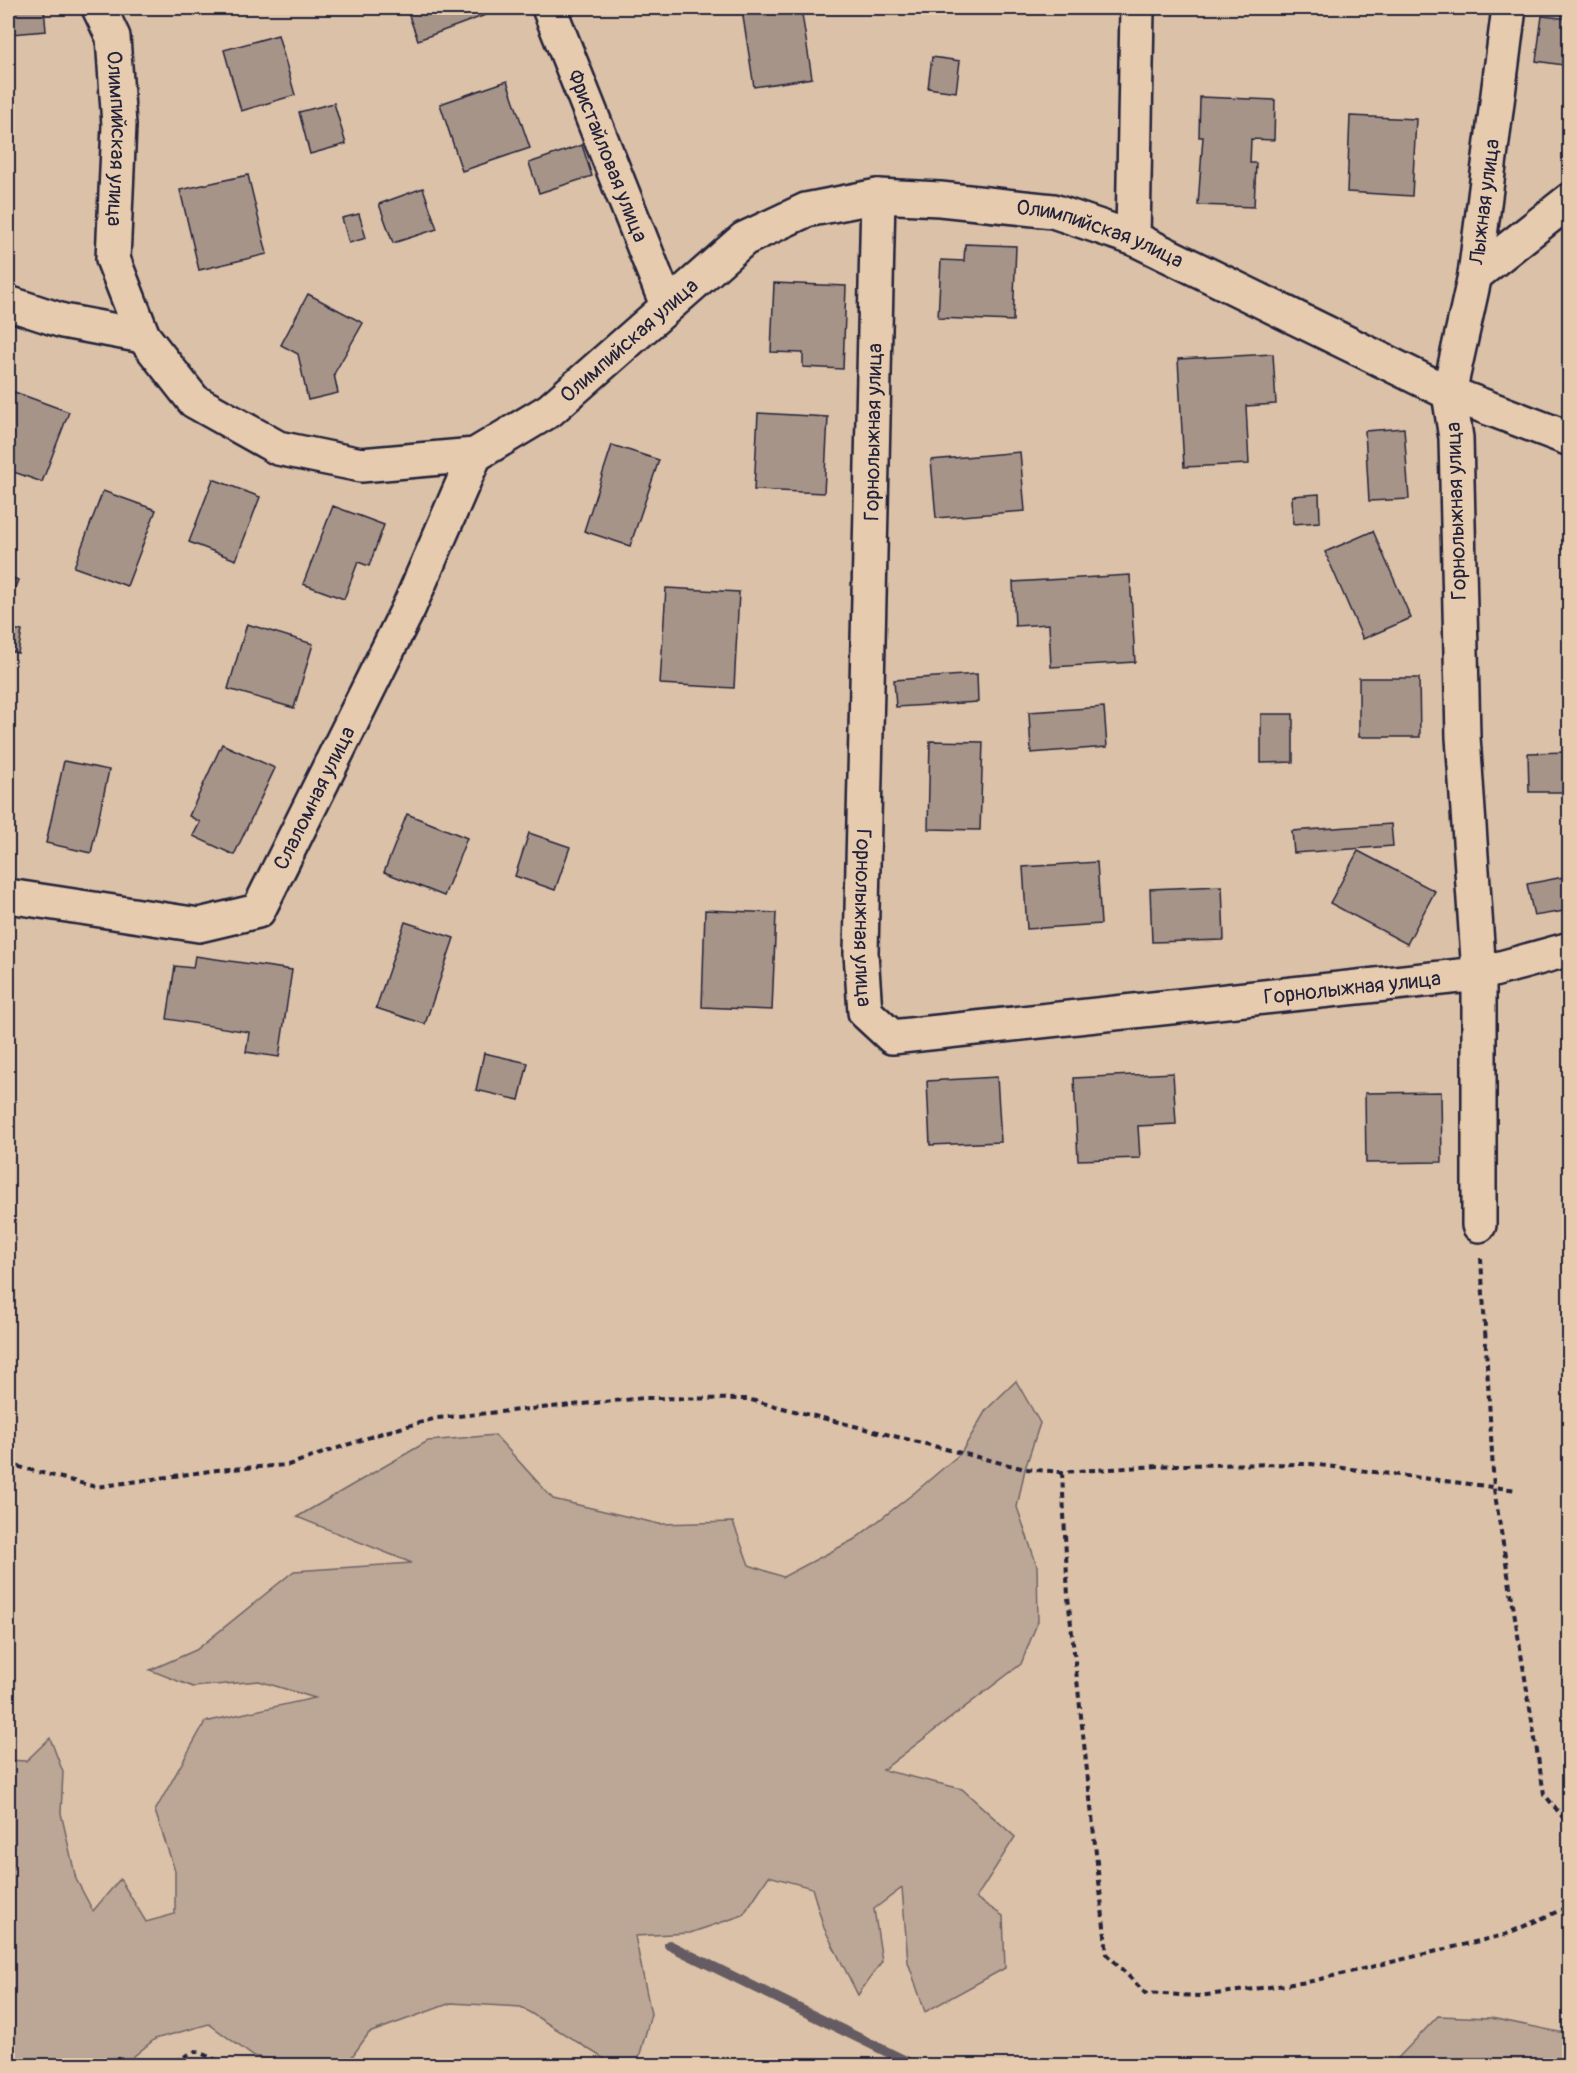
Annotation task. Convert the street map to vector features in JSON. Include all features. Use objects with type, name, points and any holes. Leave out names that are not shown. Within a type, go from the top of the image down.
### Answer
[{"type":"street","name":"Олимпийская улица","points":[[99,8],[113,37],[119,125],[113,259],[143,336],[194,401],[278,448],[361,465],[475,455],[550,410],[744,239],[806,210],[878,196],[940,199],[1053,211],[1133,238],[1449,393]]},
{"type":"street","name":"Фристайловая улица","points":[[549,8],[667,305]]},
{"type":"street","points":[[1133,238],[1137,8]]},
{"type":"street","name":"Лыжная улица","points":[[1449,393],[1475,275],[1509,8]]},
{"type":"street","name":"Горнолыжная улица","points":[[878,196],[861,952],[865,1012],[892,1037],[1479,974],[1569,949]]},
{"type":"street","points":[[1475,275],[1569,200]]},
{"type":"street","points":[[8,303],[63,321],[143,336]]},
{"type":"street","name":"Горнолыжная улица","points":[[1479,1225],[1479,974],[1463,737],[1456,438],[1449,393],[1569,439]]},
{"type":"street","name":"Слаломная улица","points":[[8,896],[199,925],[258,911],[409,607],[475,455]]},
{"type":"path","points":[[1479,1225],[1494,1489],[1544,1794],[1569,1826]]},
{"type":"path","points":[[8,1464],[96,1487],[217,1470],[288,1465],[382,1433],[437,1418],[645,1398],[747,1399],[1025,1469],[1062,1472],[1175,1465],[1311,1464],[1517,1491]]},
{"type":"path","points":[[1062,1472],[1068,1597],[1107,1954],[1145,1993],[1199,1996],[1308,1982],[1504,1935],[1569,1906]]},
{"type":"path","points":[[165,2066],[196,2051],[230,2066]]},
{"type":"shaded area","points":[[1016,1381],[1040,1423],[1025,1469],[1017,1507],[1037,1566],[1038,1621],[1021,1664],[883,1770],[962,1789],[1015,1837],[976,1898],[1003,1916],[1005,1968],[925,2012],[908,1962],[902,1888],[874,1909],[882,1961],[858,1995],[824,1928],[812,1888],[769,1876],[743,1915],[690,1933],[635,1936],[651,2014],[637,2065],[614,2065],[521,2007],[451,2003],[369,2033],[346,2065],[307,2065],[253,2056],[209,2024],[155,2039],[123,2065],[8,2065],[8,1760],[26,1761],[50,1738],[63,1772],[61,1813],[76,1879],[93,1911],[120,1879],[146,1922],[175,1914],[175,1871],[155,1811],[205,1722],[315,1698],[259,1681],[193,1687],[150,1670],[196,1650],[294,1571],[412,1563],[297,1517],[428,1441],[495,1435],[553,1499],[659,1524],[733,1522],[749,1565],[783,1577],[855,1539],[914,1493],[961,1453],[986,1410]]},
{"type":"shaded area","points":[[1438,2016],[1491,2018],[1569,2034],[1569,2065],[1398,2065],[1398,2058]]},
{"type":"building","points":[[8,8],[44,8],[46,31],[11,34]]},
{"type":"building","points":[[406,8],[490,8],[491,13],[418,40]]},
{"type":"building","points":[[801,8],[812,78],[754,87],[742,10]]},
{"type":"building","points":[[1542,16],[1570,19],[1570,66],[1536,61]]},
{"type":"building","points":[[278,35],[295,95],[241,111],[224,50]]},
{"type":"building","points":[[932,57],[960,61],[956,92],[928,88]]},
{"type":"building","points":[[507,81],[530,148],[462,171],[440,104]]},
{"type":"building","points":[[1200,97],[1275,100],[1274,140],[1251,139],[1250,163],[1256,163],[1254,207],[1198,205],[1203,137],[1199,137]]},
{"type":"building","points":[[334,103],[346,144],[310,154],[299,112]]},
{"type":"building","points":[[1350,116],[1416,119],[1412,196],[1347,192]]},
{"type":"building","points":[[582,145],[592,176],[539,193],[529,163]]},
{"type":"building","points":[[248,175],[267,254],[199,270],[180,190]]},
{"type":"building","points":[[423,188],[437,229],[393,243],[379,204]]},
{"type":"building","points":[[359,214],[366,238],[349,243],[342,218]]},
{"type":"building","points":[[965,244],[1016,246],[1013,321],[938,318],[941,260],[964,261]]},
{"type":"building","points":[[774,283],[846,286],[843,369],[803,367],[803,353],[771,352]]},
{"type":"building","points":[[308,294],[363,323],[334,374],[338,393],[308,400],[298,354],[281,345]]},
{"type":"building","points":[[1273,354],[1276,404],[1246,406],[1249,464],[1184,467],[1178,359]]},
{"type":"building","points":[[9,390],[69,412],[42,482],[8,470]]},
{"type":"building","points":[[758,413],[828,417],[824,493],[754,490]]},
{"type":"building","points":[[1404,428],[1409,499],[1369,501],[1365,431]]},
{"type":"building","points":[[612,445],[659,460],[630,546],[584,531]]},
{"type":"building","points":[[1020,452],[1025,511],[936,518],[931,460]]},
{"type":"building","points":[[213,479],[260,497],[236,560],[189,542]]},
{"type":"building","points":[[103,491],[156,510],[127,586],[74,567]]},
{"type":"building","points":[[1319,494],[1320,522],[1293,524],[1292,496]]},
{"type":"building","points":[[333,506],[384,525],[369,566],[358,562],[344,599],[303,584]]},
{"type":"building","points":[[1373,531],[1411,618],[1363,639],[1325,552]]},
{"type":"building","points":[[1130,575],[1135,662],[1051,667],[1049,624],[1015,626],[1013,582]]},
{"type":"building","points":[[8,576],[18,580],[8,607]]},
{"type":"building","points":[[666,588],[739,592],[734,688],[660,684]]},
{"type":"building","points":[[247,624],[313,644],[294,708],[228,689]]},
{"type":"building","points":[[8,628],[22,631],[18,653],[8,651]]},
{"type":"building","points":[[977,674],[978,702],[896,707],[894,680]]},
{"type":"building","points":[[1359,678],[1419,678],[1420,737],[1359,737]]},
{"type":"building","points":[[1104,707],[1107,747],[1031,753],[1029,712]]},
{"type":"building","points":[[1261,714],[1293,714],[1293,762],[1261,763]]},
{"type":"building","points":[[930,741],[983,742],[980,830],[928,829]]},
{"type":"building","points":[[222,744],[275,768],[234,855],[193,836],[200,822],[189,816]]},
{"type":"building","points":[[1570,752],[1570,792],[1529,792],[1528,753]]},
{"type":"building","points":[[64,761],[109,770],[91,853],[46,843]]},
{"type":"building","points":[[407,814],[467,838],[444,896],[384,872]]},
{"type":"building","points":[[1391,824],[1393,846],[1294,853],[1292,831]]},
{"type":"building","points":[[529,833],[570,847],[555,890],[515,876]]},
{"type":"building","points":[[1358,851],[1435,891],[1407,944],[1330,903]]},
{"type":"building","points":[[1097,862],[1101,924],[1027,929],[1023,867]]},
{"type":"building","points":[[1569,876],[1570,910],[1534,916],[1527,884]]},
{"type":"building","points":[[1222,886],[1224,940],[1152,942],[1150,889]]},
{"type":"building","points":[[705,910],[776,913],[772,1010],[702,1007]]},
{"type":"building","points":[[405,922],[454,938],[425,1024],[376,1008]]},
{"type":"building","points":[[195,956],[292,970],[279,1057],[246,1052],[249,1032],[167,1019],[175,966],[193,968]]},
{"type":"building","points":[[484,1053],[528,1063],[519,1100],[476,1090]]},
{"type":"building","points":[[1173,1073],[1176,1124],[1138,1126],[1140,1158],[1078,1160],[1074,1078]]},
{"type":"building","points":[[997,1077],[1001,1142],[930,1145],[927,1081]]},
{"type":"building","points":[[1441,1092],[1442,1162],[1366,1163],[1365,1093]]},
{"type":"waterway","points":[[669,1945],[916,2066]]}]
